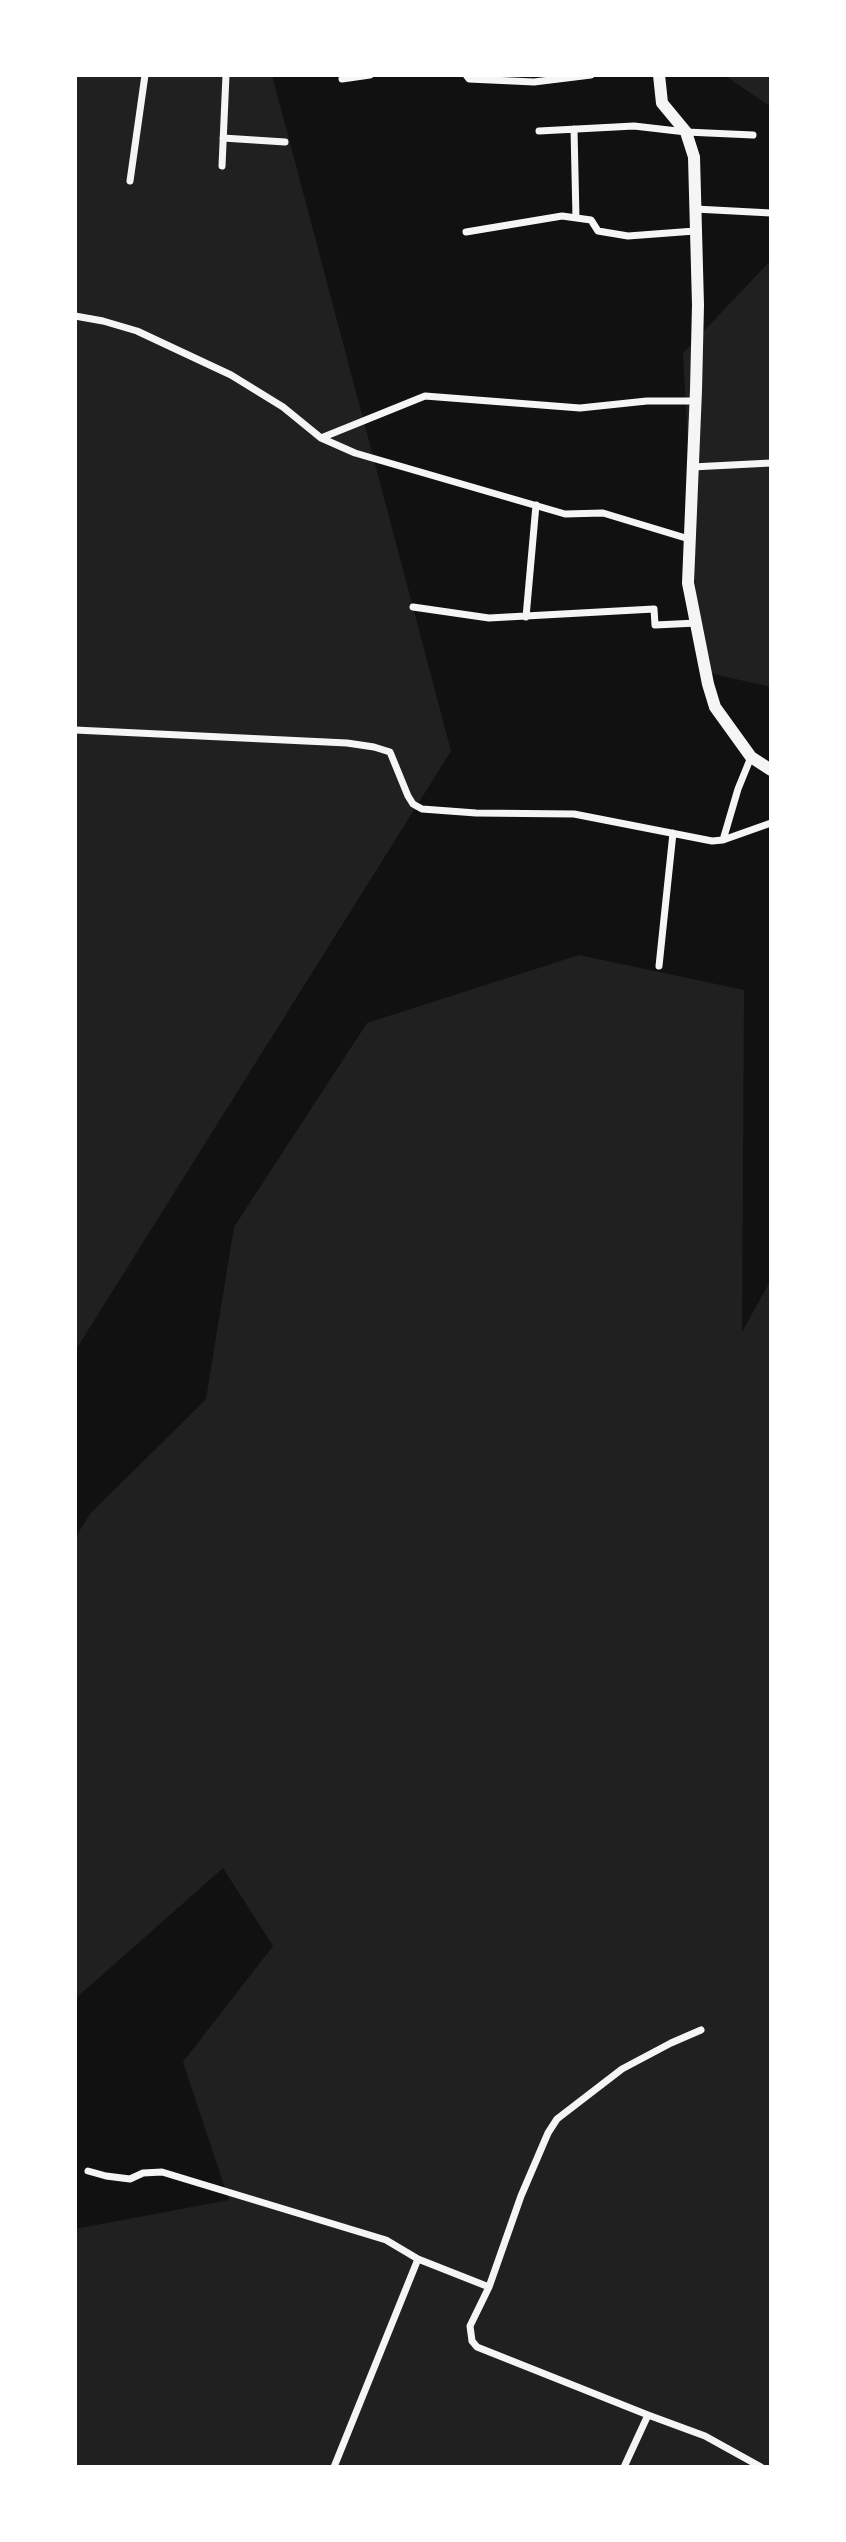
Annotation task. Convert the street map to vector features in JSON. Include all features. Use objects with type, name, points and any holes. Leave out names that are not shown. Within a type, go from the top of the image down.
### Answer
[{"type":"street","points":[[130,181],[145,75]]},
{"type":"street","points":[[222,166],[226,75]]},
{"type":"street","points":[[341,79],[370,75]]},
{"type":"street","points":[[466,75],[469,79],[534,82],[592,75]]},
{"type":"street","points":[[659,75],[662,103],[686,132],[694,157],[698,305],[688,583],[715,707],[751,757],[771,770]]},
{"type":"street","points":[[539,131],[634,126],[753,135]]},
{"type":"street","points":[[574,129],[576,218]]},
{"type":"street","points":[[223,138],[285,142]]},
{"type":"street","points":[[694,209],[771,213]]},
{"type":"street","points":[[466,232],[562,216],[592,220],[598,231],[628,236],[695,231]]},
{"type":"street","points":[[75,316],[137,331],[231,375],[283,407],[321,438],[355,453],[565,513],[603,513],[689,539]]},
{"type":"street","points":[[321,438],[425,396],[580,408],[647,401],[696,401]]},
{"type":"street","points":[[692,467],[771,463]]},
{"type":"street","points":[[526,617],[536,505]]},
{"type":"street","points":[[413,607],[489,618],[654,609],[655,625],[698,623]]},
{"type":"street","points":[[75,730],[347,743],[374,747],[390,752],[408,796],[422,809],[476,813],[574,814],[712,841],[723,840],[771,823]]},
{"type":"street","points":[[723,840],[751,757]]},
{"type":"street","points":[[659,966],[673,833]]},
{"type":"street","points":[[701,2030],[622,2069],[557,2119],[548,2133],[521,2196],[489,2287],[470,2326],[472,2341],[477,2347],[705,2436],[761,2467]]},
{"type":"street","points":[[88,2171],[120,2179],[130,2179],[152,2171],[175,2175],[386,2240],[418,2259],[489,2287]]},
{"type":"street","points":[[334,2467],[418,2259]]},
{"type":"street","points":[[624,2467],[648,2414]]},
{"type":"shaded area","points":[[75,75],[272,75],[451,751],[75,1351]]},
{"type":"shaded area","points":[[724,75],[771,75],[771,107]]},
{"type":"shaded area","points":[[771,260],[771,687],[700,671],[683,353]]},
{"type":"shaded area","points":[[579,955],[744,990],[742,1332],[771,1280],[771,2467],[75,2467],[75,2229],[229,2200],[183,2062],[273,1946],[223,1868],[75,1999],[75,1538],[90,1514],[206,1399],[234,1227],[367,1023]]}]
